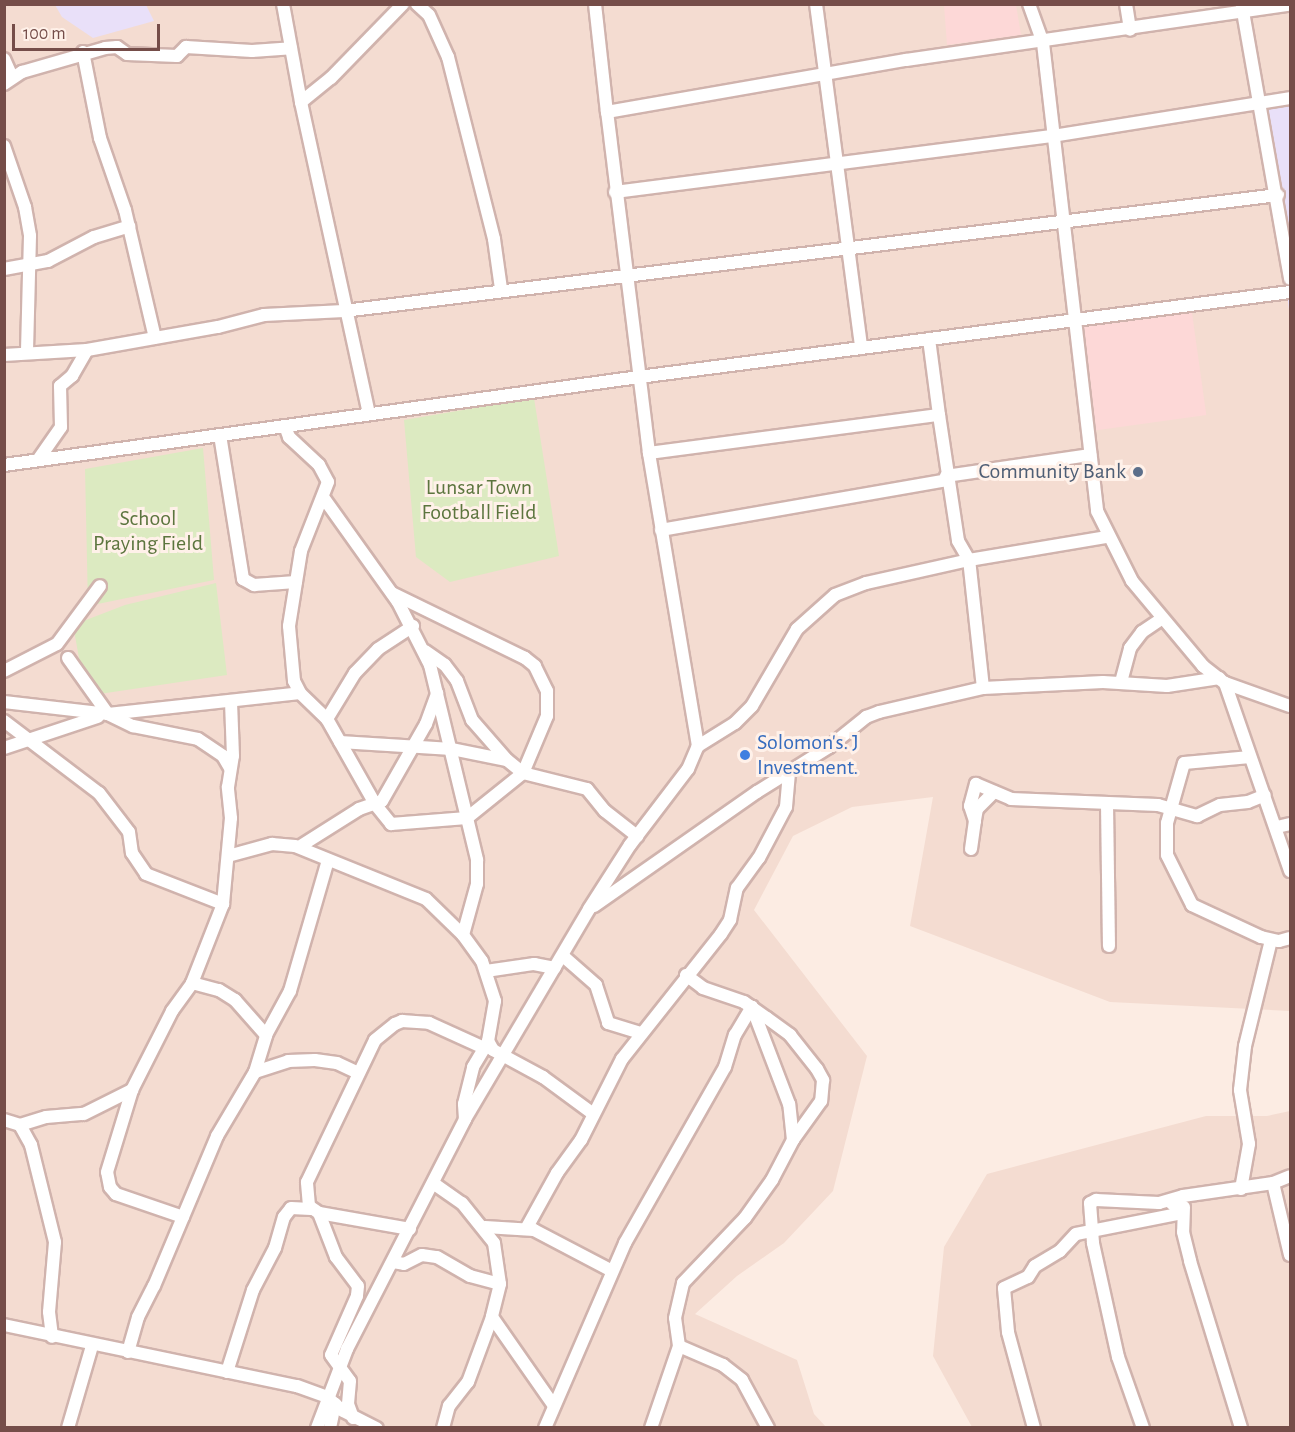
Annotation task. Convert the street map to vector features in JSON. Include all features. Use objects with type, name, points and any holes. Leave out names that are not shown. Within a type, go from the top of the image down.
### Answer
[{"type":"street","points":[[283,4],[344,311],[369,414]]},
{"type":"street","points":[[301,102],[331,78],[403,4]]},
{"type":"street","points":[[417,4],[429,15],[451,67],[494,239],[501,289]]},
{"type":"street","points":[[465,1119],[464,1104],[473,1068],[555,968],[589,909],[637,836],[688,769],[698,746],[649,453],[615,192],[595,4]]},
{"type":"street","points":[[816,4],[861,348]]},
{"type":"street","points":[[1029,4],[1043,43],[1095,501],[1107,537],[1132,581],[1161,619],[1222,681],[1277,827],[1290,871]]},
{"type":"street","points":[[1126,4],[1130,30]]},
{"type":"street","points":[[608,112],[824,74],[1130,30],[1242,8],[1290,5]]},
{"type":"street","points":[[1242,8],[1262,104],[1290,279]]},
{"type":"street","points":[[4,59],[8,80],[83,52],[117,47],[127,54],[177,56],[186,47],[252,51],[291,48]]},
{"type":"street","points":[[83,52],[100,138],[129,226],[155,338]]},
{"type":"street","points":[[615,192],[1053,136],[1290,98]]},
{"type":"street","points":[[4,146],[26,207],[30,267],[27,353]]},
{"type":"street","points":[[4,355],[87,350],[264,315],[344,311],[501,289],[847,249],[1278,195]]},
{"type":"street","points":[[4,269],[30,267],[63,255],[94,237],[129,226]]},
{"type":"street","points":[[4,465],[639,377],[1290,292]]},
{"type":"street","points":[[929,339],[947,478],[958,541],[969,560],[983,688]]},
{"type":"street","points":[[38,460],[61,427],[60,386],[72,376],[87,350]]},
{"type":"street","points":[[649,453],[939,415]]},
{"type":"street","points":[[285,426],[289,437],[326,475],[323,497],[301,551],[288,647],[300,693],[327,719],[375,804],[394,825],[467,818],[523,773],[549,704],[535,666],[492,640],[392,593]]},
{"type":"street","points":[[220,435],[243,579],[254,585],[297,582]]},
{"type":"street","points":[[661,530],[947,478],[1089,455]]},
{"type":"street","points":[[323,497],[392,593],[413,626],[424,650],[452,749],[478,875],[463,935]]},
{"type":"street","points":[[698,746],[735,723],[752,706],[797,629],[835,595],[866,583],[969,560],[1107,537]]},
{"type":"street","points":[[4,671],[57,644],[100,586]]},
{"type":"street","points":[[1121,682],[1130,648],[1142,632],[1161,619]]},
{"type":"street","points":[[327,719],[355,673],[378,649],[413,626]]},
{"type":"street","points":[[424,650],[445,665],[457,681],[472,720],[507,760],[523,773],[587,789],[605,811],[637,836]]},
{"type":"street","points":[[68,658],[108,714]]},
{"type":"street","points":[[589,909],[829,747],[866,717],[983,688],[1121,682],[1167,686],[1222,681],[1290,706]]},
{"type":"street","points":[[299,848],[359,809],[375,804],[390,790],[434,707],[437,692]]},
{"type":"street","points":[[4,748],[108,714],[300,693]]},
{"type":"street","points":[[4,702],[108,714],[133,726],[192,737],[223,756],[230,768]]},
{"type":"street","points":[[183,1217],[116,1194],[110,1187],[107,1172],[132,1090],[172,1011],[192,984],[222,904],[228,856],[231,702]]},
{"type":"street","points":[[4,721],[29,739],[46,756],[72,770],[105,800],[129,832],[132,853],[146,874],[222,904]]},
{"type":"street","points":[[340,742],[452,749],[507,760]]},
{"type":"street","points":[[1250,757],[1184,764],[1171,808],[1167,855],[1185,898],[1208,914],[1271,940],[1290,938]]},
{"type":"street","points":[[526,1229],[557,1173],[580,1140],[621,1059],[730,920],[737,888],[759,858],[786,807],[789,772]]},
{"type":"street","points":[[975,821],[970,806],[976,784],[994,792],[1029,801],[1171,808],[1197,816],[1220,805],[1248,802],[1265,795]]},
{"type":"street","points":[[971,849],[977,809],[994,792]]},
{"type":"street","points":[[1107,804],[1109,946]]},
{"type":"street","points":[[1277,827],[1290,824]]},
{"type":"street","points":[[228,856],[272,844],[299,848],[418,894],[463,935],[486,971],[495,1001],[490,1050],[465,1119],[340,1367],[331,1401],[317,1428]]},
{"type":"street","points":[[129,1352],[138,1317],[217,1136],[255,1072],[266,1035],[290,991],[328,860]]},
{"type":"street","points":[[1241,1188],[1249,1144],[1240,1090],[1245,1047],[1271,940]]},
{"type":"street","points":[[563,956],[596,986],[608,1023],[641,1033]]},
{"type":"street","points":[[486,971],[534,964],[555,968]]},
{"type":"street","points":[[651,1428],[679,1346],[675,1318],[683,1283],[745,1218],[772,1180],[793,1140],[820,1101],[823,1080],[789,1035],[752,1007],[703,987],[686,975]]},
{"type":"street","points":[[192,984],[219,990],[235,1000],[266,1035]]},
{"type":"street","points":[[752,1007],[789,1104],[793,1140]]},
{"type":"street","points":[[545,1428],[612,1271],[725,1067],[735,1035],[752,1007]]},
{"type":"street","points":[[362,1428],[349,1413],[350,1381],[332,1352],[357,1296],[358,1286],[336,1257],[305,1191],[307,1182],[375,1040],[402,1021],[429,1023],[543,1077],[592,1113]]},
{"type":"street","points":[[255,1072],[288,1061],[315,1060],[337,1063],[358,1072]]},
{"type":"street","points":[[4,1120],[20,1125],[46,1117],[84,1114],[132,1090]]},
{"type":"street","points":[[20,1125],[31,1145],[55,1242],[49,1312],[52,1337]]},
{"type":"street","points":[[1143,1428],[1118,1357],[1091,1229],[1089,1207],[1096,1200],[1169,1201],[1192,1195],[1273,1183],[1290,1176]]},
{"type":"street","points":[[433,1183],[453,1194],[485,1227],[494,1244],[500,1284],[492,1317],[468,1382],[449,1406],[442,1427]]},
{"type":"street","points":[[1273,1183],[1290,1255]]},
{"type":"street","points":[[1034,1428],[1008,1332],[1004,1288],[1028,1277],[1035,1266],[1060,1251],[1076,1234],[1091,1229],[1149,1222],[1182,1213],[1192,1195]]},
{"type":"street","points":[[1169,1201],[1182,1213],[1190,1261],[1241,1428]]},
{"type":"street","points":[[227,1372],[253,1290],[275,1248],[284,1217],[291,1208],[410,1229]]},
{"type":"street","points":[[485,1227],[526,1229],[555,1238],[612,1271]]},
{"type":"street","points":[[393,1262],[404,1264],[422,1256],[437,1257],[470,1276],[500,1284]]},
{"type":"street","points":[[492,1317],[554,1406]]},
{"type":"street","points":[[4,1325],[92,1346],[297,1386],[331,1401],[377,1428]]},
{"type":"street","points":[[68,1428],[92,1346]]},
{"type":"street","points":[[679,1346],[723,1365],[742,1380],[768,1428]]},
{"type":"street","points":[[330,1428],[331,1401]]},
{"type":"shaded area","points":[[5,5],[1290,5],[1290,1011],[1110,1002],[910,926],[933,797],[852,807],[793,836],[754,910],[867,1056],[833,1191],[784,1243],[737,1276],[695,1314],[797,1360],[814,1414],[826,1427],[5,1428]]},
{"type":"shaded area","points":[[55,5],[146,5],[154,21],[93,38],[62,17]]},
{"type":"shaded area","points":[[944,5],[1016,5],[1021,35],[947,45]]},
{"type":"shaded area","points":[[1261,104],[1290,105],[1290,317]]},
{"type":"shaded area","points":[[1191,306],[1206,415],[1089,431],[1074,322]]},
{"type":"shaded area","points":[[1290,1111],[1290,1427],[972,1427],[933,1356],[944,1247],[987,1174],[1206,1116],[1267,1116]]},
{"type":"green space","name":"Lunsar Town Football Field","points":[[534,398],[559,556],[450,582],[416,557],[404,420]]},
{"type":"green space","name":"School Praying Field","points":[[203,448],[214,580],[88,606],[85,469]]},
{"type":"green space","points":[[216,583],[227,675],[86,696],[73,625],[125,605]]},
{"type":"place","name":"Community Bank","points":[[1138,472]]},
{"type":"place","name":"Solomon's. J Investment.","points":[[745,755]]}]
